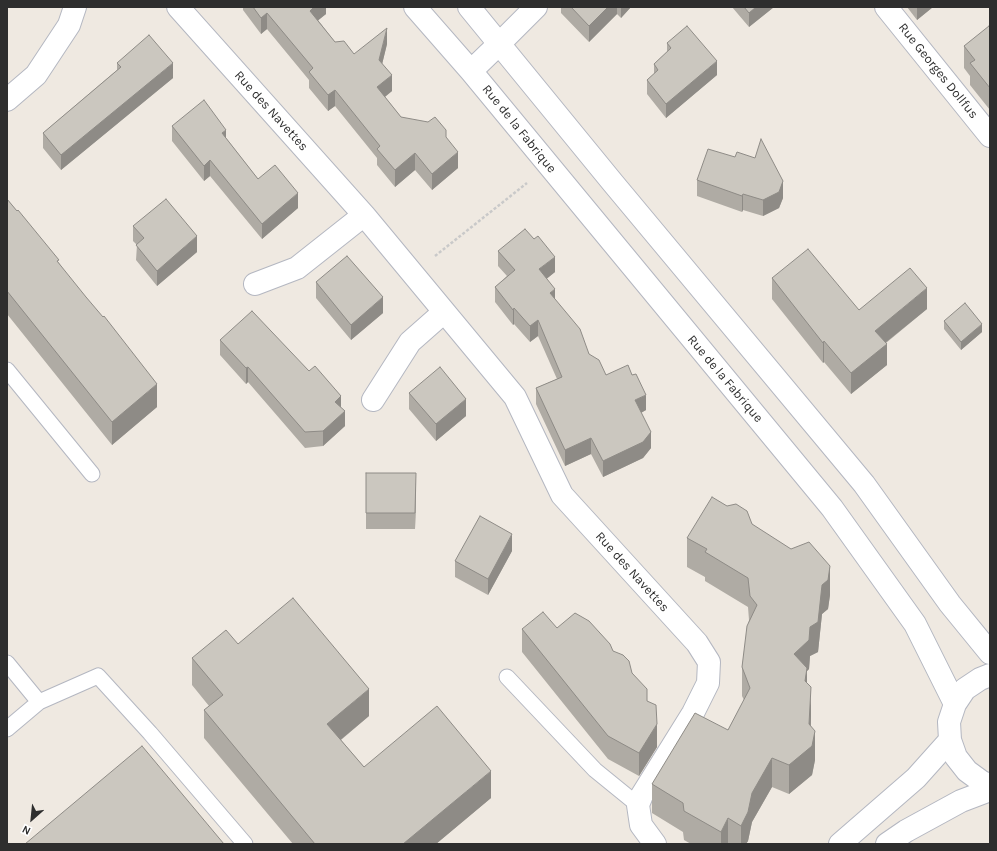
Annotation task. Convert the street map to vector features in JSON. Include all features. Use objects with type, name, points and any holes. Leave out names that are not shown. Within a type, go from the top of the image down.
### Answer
[{"type":"main road","points":[[7,100],[36,75],[70,25],[75,7]]},
{"type":"main road","name":"Rue des Navettes","points":[[178,7],[364,216],[515,397],[562,495],[697,642],[709,662],[708,683],[693,713],[642,795],[638,805]]},
{"type":"main road","name":"Rue de la Fabrique","points":[[415,7],[471,71],[832,508],[915,624],[955,704]]},
{"type":"main road","points":[[469,7],[618,189],[864,484],[950,604],[990,653]]},
{"type":"main road","points":[[471,71],[536,7]]},
{"type":"main road","name":"Rue Georges Dollfus","points":[[886,7],[990,136]]},
{"type":"main road","points":[[255,284],[296,268],[364,216]]},
{"type":"main road","points":[[373,400],[410,342],[444,312]]},
{"type":"main road","points":[[990,675],[980,679],[965,689],[955,704],[949,722],[950,740],[956,757],[967,772],[982,782],[990,785]]},
{"type":"main road","points":[[840,844],[916,778],[950,740]]},
{"type":"main road","points":[[887,844],[906,831],[961,801],[990,790]]},
{"type":"main road","points":[[638,805],[641,824],[655,844]]},
{"type":"lane","points":[[7,370],[92,474]]},
{"type":"lane","points":[[7,663],[39,702]]},
{"type":"lane","points":[[7,729],[39,702],[98,676],[150,733],[245,844]]},
{"type":"lane","points":[[507,677],[595,770],[638,805]]},
{"type":"path","points":[[412,273],[548,166]]},
{"type":"building","points":[[253,7],[314,7],[310,11],[335,42],[344,41],[354,54],[387,28],[379,60],[392,75],[377,87],[401,117],[428,122],[435,117],[446,130],[446,137],[458,152],[432,174],[415,153],[395,170],[377,149],[380,146],[335,90],[328,95],[309,72],[313,68],[267,13],[261,18]]},
{"type":"building","points":[[571,7],[608,7],[589,26]]},
{"type":"building","points":[[744,7],[756,7],[749,13]]},
{"type":"building","points":[[687,26],[717,61],[666,104],[647,80],[658,70],[654,64],[671,48],[667,43]]},
{"type":"building","points":[[989,26],[990,88],[970,63],[975,60],[964,46]]},
{"type":"building","points":[[149,35],[173,63],[61,155],[43,133],[121,67],[117,63]]},
{"type":"building","points":[[204,100],[226,130],[222,133],[258,179],[275,165],[298,193],[262,224],[210,160],[204,166],[172,126]]},
{"type":"building","points":[[761,139],[783,181],[779,192],[763,200],[743,194],[742,196],[697,180],[708,149],[735,157],[737,152],[755,158]]},
{"type":"building","points":[[7,199],[17,211],[18,210],[59,260],[57,261],[103,317],[104,316],[157,384],[112,422],[7,291]]},
{"type":"building","points":[[166,199],[197,236],[157,271],[136,245],[144,238],[133,226]]},
{"type":"building","points":[[525,229],[534,239],[538,236],[555,257],[539,269],[555,289],[550,293],[580,329],[589,354],[599,360],[606,375],[628,365],[632,375],[636,374],[646,395],[635,400],[651,432],[643,442],[603,461],[591,438],[565,450],[536,388],[562,377],[538,320],[530,326],[514,308],[513,310],[495,287],[515,270],[498,251]]},
{"type":"building","points":[[808,249],[859,310],[910,268],[927,288],[875,331],[887,344],[851,373],[824,341],[823,343],[772,278]]},
{"type":"building","points":[[347,256],[383,297],[351,325],[316,282]]},
{"type":"building","points":[[965,303],[982,324],[961,342],[944,321]]},
{"type":"building","points":[[252,311],[309,371],[315,366],[341,396],[335,402],[345,411],[323,431],[305,432],[248,367],[246,368],[220,340]]},
{"type":"building","points":[[440,367],[466,399],[436,424],[409,393]]},
{"type":"building","points":[[366,473],[416,473],[415,513],[366,513]]},
{"type":"building","points":[[712,497],[727,506],[736,504],[747,511],[752,524],[791,549],[809,542],[830,566],[828,580],[822,585],[818,622],[810,627],[809,640],[794,654],[807,668],[805,681],[811,687],[809,724],[815,731],[812,746],[789,765],[772,758],[752,793],[748,812],[741,826],[728,818],[721,832],[684,811],[683,803],[652,784],[695,713],[728,730],[750,688],[742,667],[747,626],[757,605],[750,596],[748,578],[705,552],[707,549],[687,538]]},
{"type":"building","points":[[480,516],[512,534],[488,579],[455,561]]},
{"type":"building","points":[[293,598],[369,689],[327,724],[364,767],[437,706],[491,771],[403,844],[315,844],[204,710],[223,695],[192,658],[226,630],[238,644]]},
{"type":"building","points":[[543,612],[557,628],[575,613],[589,621],[610,644],[613,651],[623,655],[629,661],[632,673],[647,689],[647,701],[656,705],[657,724],[639,753],[608,736],[522,629]]},
{"type":"building","points":[[142,746],[224,844],[25,844]]}]
